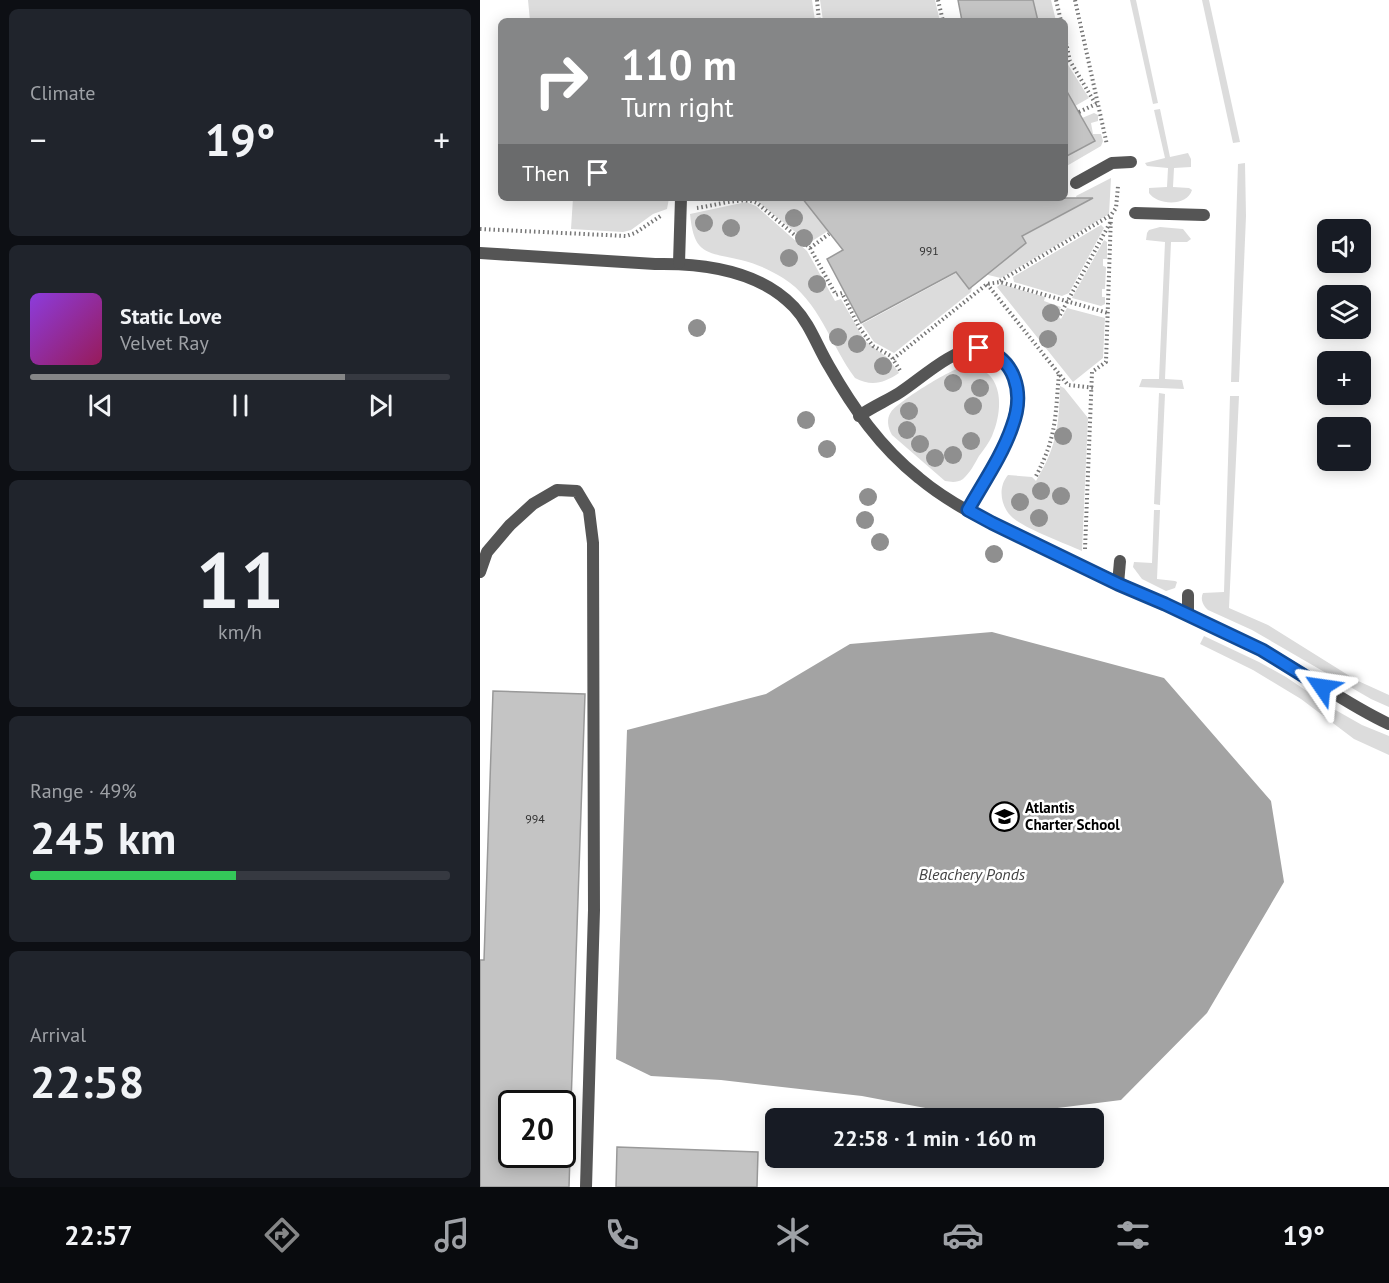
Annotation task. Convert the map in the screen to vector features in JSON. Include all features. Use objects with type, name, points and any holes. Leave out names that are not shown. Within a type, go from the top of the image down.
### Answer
[{"type":"lane","points":[[1076,183],[1112,163],[1131,162]]},
{"type":"lane","points":[[679,263],[681,201]]},
{"type":"lane","points":[[1135,213],[1204,215]]},
{"type":"lane","points":[[480,253],[655,264],[679,263],[726,270],[745,275],[763,284],[781,295],[807,324],[859,416],[896,459],[946,499],[1118,584],[1262,650],[1355,708],[1389,724]]},
{"type":"lane","points":[[859,416],[960,353],[979,348],[999,356],[1012,371],[1016,382],[1017,399],[1013,425],[968,510]]},
{"type":"lane","points":[[480,572],[488,552],[510,525],[533,504],[557,490],[577,491],[588,511],[593,554],[594,910],[586,1187]]},
{"type":"lane","points":[[1118,584],[1120,561]]},
{"type":"lane","points":[[1188,595],[1188,615]]},
{"type":"path","points":[[816,0],[819,18]]},
{"type":"path","points":[[938,0],[942,18]]},
{"type":"path","points":[[1056,0],[1060,18]]},
{"type":"path","points":[[1075,0],[1108,145],[1103,151]]},
{"type":"path","points":[[1068,52],[1070,61],[1097,103]]},
{"type":"path","points":[[1079,112],[1097,103]]},
{"type":"path","points":[[1102,118],[1110,117]]},
{"type":"path","points":[[1060,315],[1112,218],[1116,208],[1118,186]]},
{"type":"path","points":[[693,209],[752,201],[810,248],[836,296],[842,293],[873,346],[893,359],[901,372]]},
{"type":"path","points":[[480,229],[626,236],[635,233],[664,214]]},
{"type":"path","points":[[893,359],[987,284],[1000,282],[1112,218]]},
{"type":"path","points":[[1085,553],[1092,372],[1106,362],[1112,218]]},
{"type":"path","points":[[810,248],[829,234]]},
{"type":"path","points":[[1000,282],[1108,313]]},
{"type":"path","points":[[987,284],[1068,385],[1093,388]]},
{"type":"path","points":[[1036,476],[1052,442],[1056,423],[1059,373]]},
{"type":"shaded area","points":[[528,0],[812,0],[815,18],[530,18]]},
{"type":"shaded area","points":[[820,0],[935,0],[939,18],[823,18]]},
{"type":"shaded area","points":[[1033,0],[1051,0],[1055,18],[1037,18]]},
{"type":"shaded area","points":[[1130,0],[1136,0],[1158,103],[1153,104]]},
{"type":"shaded area","points":[[1202,0],[1209,0],[1240,142],[1233,143]]},
{"type":"shaded area","points":[[1068,65],[1089,98],[1075,106],[1068,93]]},
{"type":"shaded area","points":[[1160,109],[1170,157],[1188,153],[1191,159],[1191,167],[1174,168],[1173,187],[1192,190],[1189,196],[1178,202],[1158,200],[1149,193],[1149,188],[1167,187],[1168,168],[1147,166],[1145,163],[1165,158],[1154,110]]},
{"type":"shaded area","points":[[1094,113],[1098,115],[1098,121],[1091,123],[1093,134],[1101,134],[1103,141],[1101,146],[1068,165],[1068,155],[1095,141],[1082,118]]},
{"type":"shaded area","points":[[1245,163],[1246,216],[1239,382],[1231,382],[1238,164]]},
{"type":"shaded area","points":[[1111,178],[1109,214],[1001,278],[988,275],[979,260],[1080,205],[1076,196]]},
{"type":"shaded area","points":[[573,201],[668,201],[667,209],[653,214],[631,230],[623,232],[571,229]]},
{"type":"shaded area","points":[[757,201],[804,201],[828,231],[809,243]]},
{"type":"shaded area","points":[[746,202],[756,206],[807,251],[835,301],[841,299],[865,341],[888,358],[899,373],[878,383],[855,378],[824,324],[806,298],[795,287],[762,267],[711,253],[699,244],[692,227],[690,214]]},
{"type":"shaded area","points":[[1101,225],[1104,228],[1069,293],[1062,296],[1014,282],[1013,277]]},
{"type":"shaded area","points":[[1160,227],[1183,229],[1191,239],[1187,242],[1171,242],[1165,379],[1182,380],[1184,389],[1139,387],[1142,379],[1159,379],[1165,242],[1146,240],[1149,230]]},
{"type":"shaded area","points":[[1104,240],[1107,242],[1107,259],[1103,259],[1103,266],[1106,267],[1105,289],[1102,289],[1105,304],[1101,306],[1072,298]]},
{"type":"shaded area","points":[[960,271],[972,287],[971,292],[894,353],[874,342],[862,324]]},
{"type":"shaded area","points":[[1001,284],[1045,297],[1044,301],[1061,307],[1057,315],[1061,319],[1067,308],[1105,318],[1103,358],[1073,382],[997,287]]},
{"type":"shaded area","points":[[968,365],[980,368],[989,374],[995,383],[999,403],[996,425],[991,439],[968,474],[958,481],[945,481],[892,435],[888,418],[896,407],[916,392]]},
{"type":"shaded area","points":[[1060,386],[1088,418],[1082,551],[1019,522],[1009,514],[1002,498],[1002,486],[1008,475],[1032,477],[1036,481],[1043,469],[1056,435]]},
{"type":"shaded area","points":[[1159,393],[1165,394],[1160,505],[1154,504]]},
{"type":"shaded area","points":[[1230,396],[1239,396],[1229,608],[1268,625],[1356,680],[1389,695],[1389,707],[1371,699],[1252,630],[1208,610],[1203,604],[1203,593],[1224,592]]},
{"type":"shaded area","points":[[1154,510],[1160,510],[1157,579],[1177,582],[1175,588],[1166,591],[1142,579],[1133,567],[1134,562],[1152,563]]},
{"type":"shaded area","points":[[1204,636],[1259,662],[1332,708],[1362,725],[1389,736],[1389,755],[1354,739],[1301,699],[1253,670],[1200,644]]},
{"type":"water","name":"Bleachery Ponds","points":[[992,632],[1164,678],[1271,801],[1284,882],[1207,1013],[1121,1100],[1057,1108],[925,1108],[862,1096],[721,1080],[651,1076],[616,1059],[627,730],[766,694],[850,644]]},
{"type":"building","points":[[958,0],[1033,0],[1037,18],[961,18]]},
{"type":"building","points":[[1068,93],[1095,141],[1068,155]]},
{"type":"building","points":[[1068,198],[1093,198],[1022,236],[1026,243],[969,289],[956,272],[861,323],[827,259],[843,250],[804,201],[1068,201]]},
{"type":"building","points":[[493,691],[585,694],[571,1090],[498,1090],[498,1168],[570,1168],[569,1187],[480,1187],[480,960],[484,960]]},
{"type":"building","points":[[617,1147],[758,1152],[757,1187],[616,1187]]},
{"type":"place","name":"Atlantis Charter School","points":[[1004,817]]},
{"type":"route","points":[[979,348],[999,356],[1012,371],[1016,382],[1017,399],[1013,425],[968,510],[1118,584],[1262,650],[1322,687]]}]
